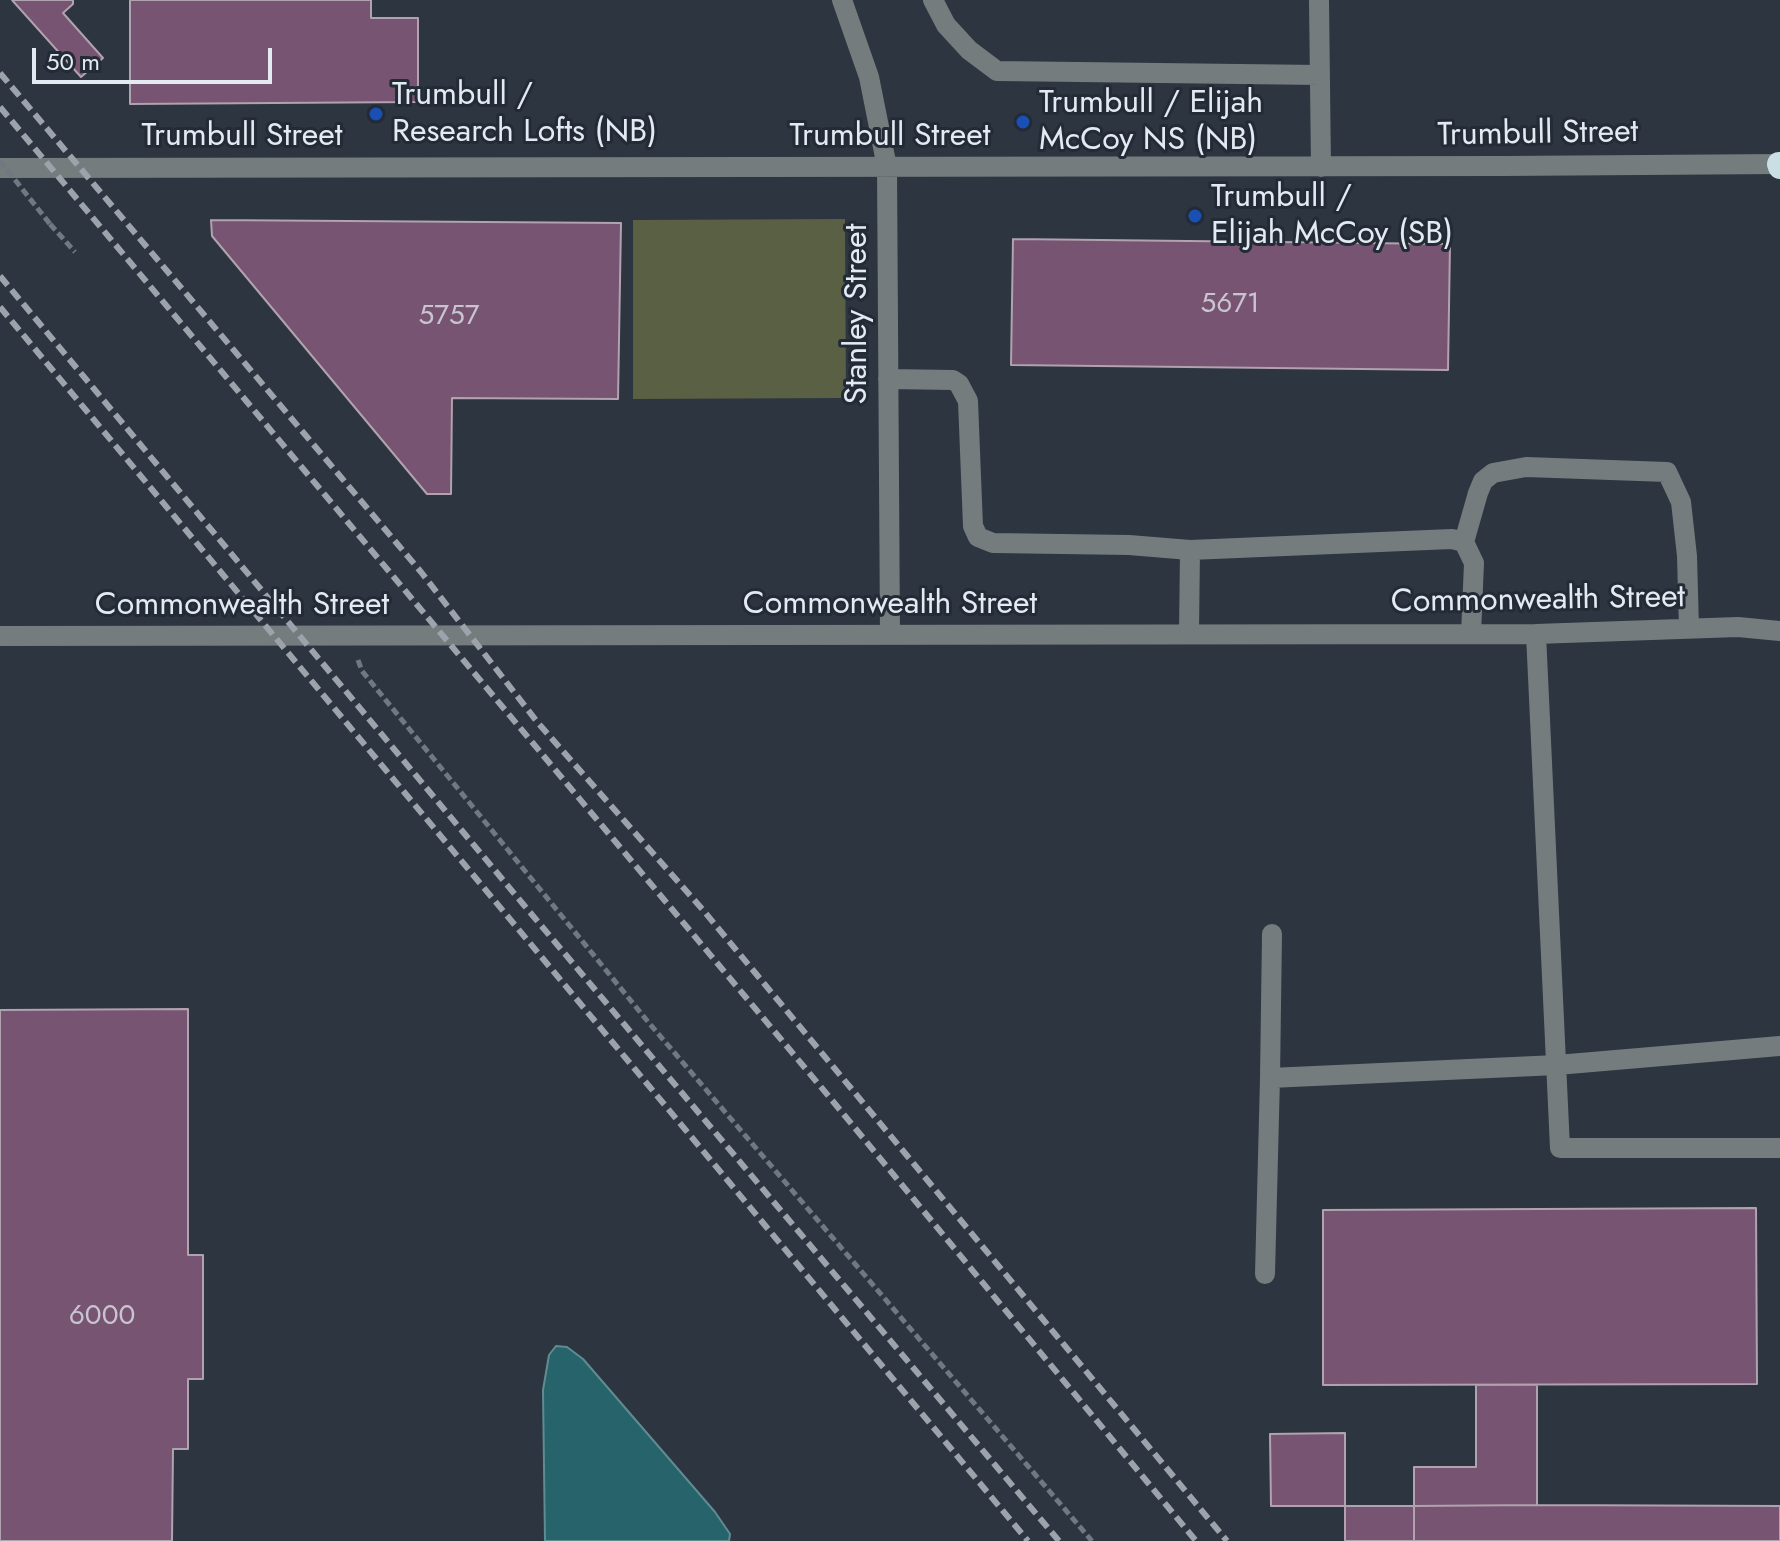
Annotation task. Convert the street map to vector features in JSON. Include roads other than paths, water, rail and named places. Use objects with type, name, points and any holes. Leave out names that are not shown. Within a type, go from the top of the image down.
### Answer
[{"type":"street","name":"Stanley Street","points":[[842,0],[869,77],[887,167],[890,635]]},
{"type":"street","points":[[933,0],[946,25],[969,50],[997,71],[1320,75]]},
{"type":"street","points":[[1319,0],[1321,167]]},
{"type":"street","name":"Trumbull Street","points":[[0,168],[1780,165]]},
{"type":"street","points":[[888,379],[953,380],[959,384],[968,401],[973,526],[978,537],[993,543],[1129,545],[1190,550],[1452,539],[1464,542]]},
{"type":"street","points":[[1471,634],[1474,563],[1464,542],[1478,493],[1483,481],[1493,473],[1526,467],[1667,472],[1681,502],[1687,556],[1689,628]]},
{"type":"street","points":[[1189,634],[1190,550]]},
{"type":"street","name":"Commonwealth Street","points":[[0,636],[1536,634],[1738,627],[1780,631]]},
{"type":"street","points":[[1536,634],[1560,1148],[1780,1148]]},
{"type":"street","points":[[1265,1274],[1272,934]]},
{"type":"street","points":[[1270,1078],[1557,1065],[1780,1046]]},
{"type":"water","points":[[556,1346],[567,1347],[583,1359],[715,1512],[730,1534],[729,1541],[545,1541],[543,1390],[549,1355]]},
{"type":"railway","points":[[0,73],[421,572],[538,723],[703,910],[1227,1541]]},
{"type":"railway","points":[[0,107],[831,1099],[1196,1541]]},
{"type":"railway","points":[[0,276],[1059,1541]]},
{"type":"railway","points":[[0,307],[1028,1541]]},
{"type":"place","name":"Trumbull / Research Lofts (NB)","points":[[376,114]]},
{"type":"place","name":"Trumbull / Elijah McCoy NS (NB)","points":[[1023,122]]},
{"type":"place","name":"Trumbull / Elijah McCoy (SB)","points":[[1195,216]]}]
